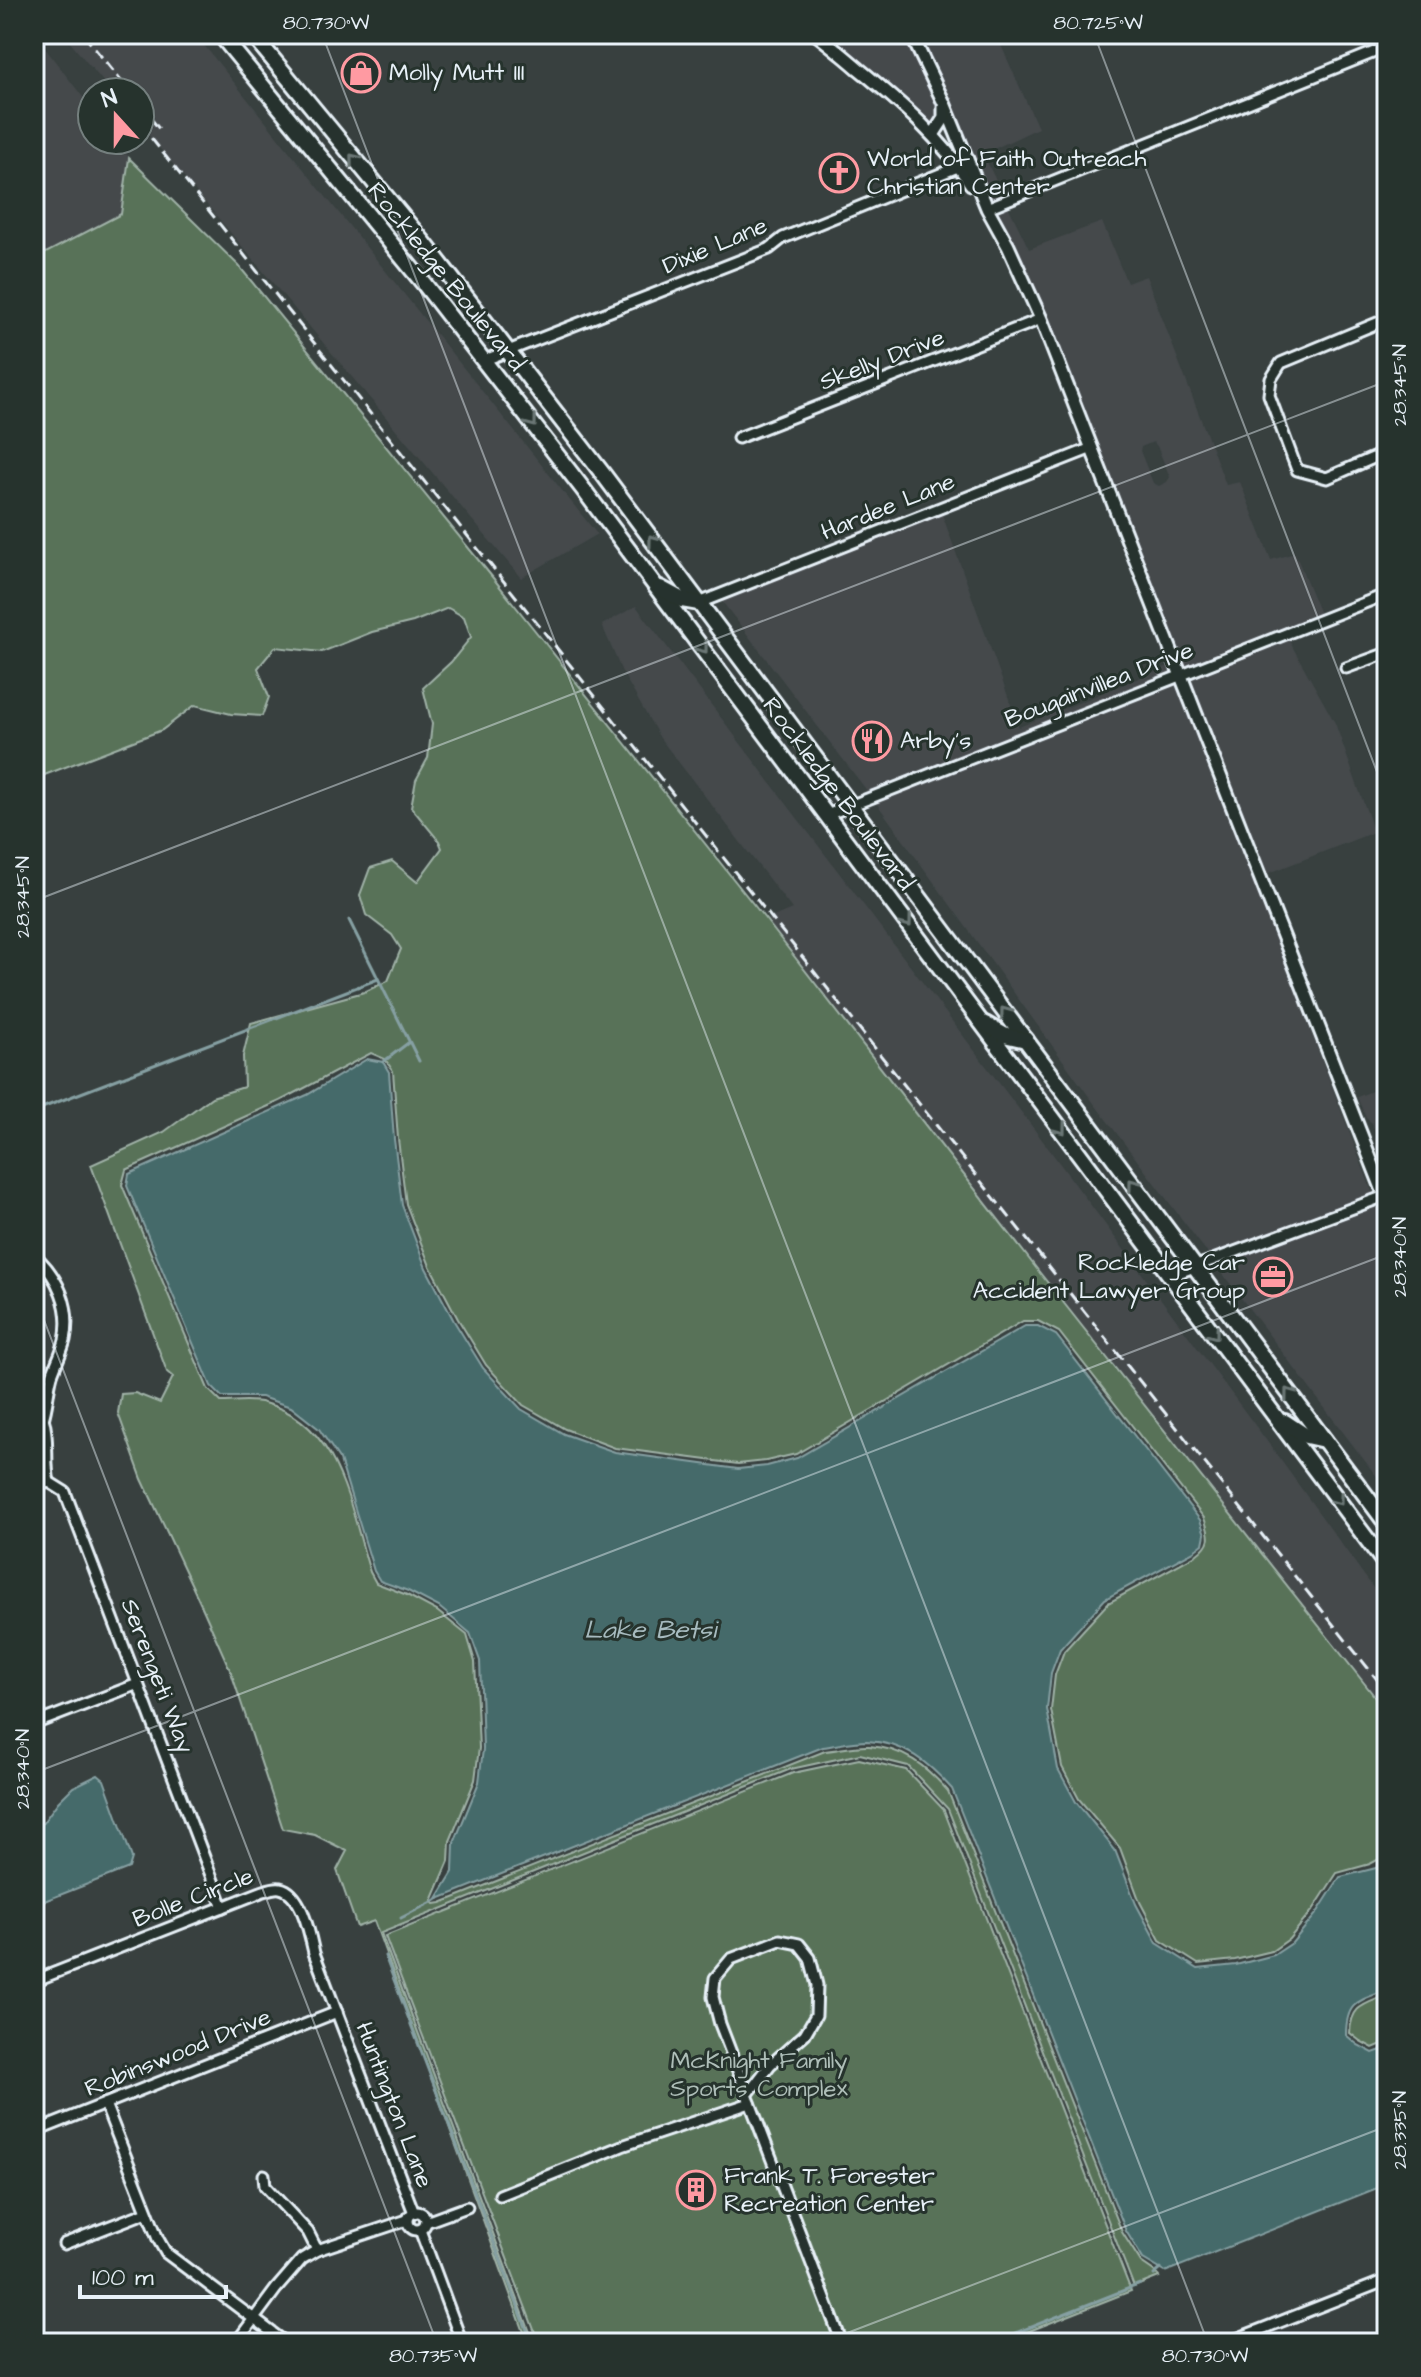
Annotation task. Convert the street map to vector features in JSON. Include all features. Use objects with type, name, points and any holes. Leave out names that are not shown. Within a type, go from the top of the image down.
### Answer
[{"type":"main road","name":"Rockledge Boulevard","points":[[220,34],[485,360],[1387,1566]]},
{"type":"main road","name":"Rockledge Boulevard","points":[[252,34],[508,350],[1387,1524]]},
{"type":"main road","points":[[291,120],[315,129],[332,131]]},
{"type":"main road","points":[[656,586],[682,600],[699,603]]},
{"type":"main road","points":[[981,1022],[1004,1035],[1026,1040]]},
{"type":"main road","points":[[1026,1082],[1068,1097]]},
{"type":"main road","points":[[1275,1415],[1306,1436],[1324,1440]]},
{"type":"main road","points":[[1309,1461],[1328,1463],[1352,1478]]},
{"type":"street","points":[[816,34],[933,135],[960,166],[1008,246],[1041,319],[1386,1199],[1170,1276]]},
{"type":"street","points":[[911,34],[944,103],[987,208]]},
{"type":"street","points":[[987,208],[1387,47]]},
{"type":"street","points":[[933,135],[944,118],[944,103]]},
{"type":"street","name":"Dixie Lane","points":[[485,360],[766,250],[783,238],[960,166]]},
{"type":"street","name":"Skelly Drive","points":[[738,438],[1041,319]]},
{"type":"street","points":[[1387,319],[1281,363],[1271,379],[1269,395],[1297,470],[1327,478],[1387,452]]},
{"type":"street","name":"Hardee Lane","points":[[699,603],[1092,448]]},
{"type":"street","name":"Bougainvillea Drive","points":[[827,815],[1387,594]]},
{"type":"street","points":[[1346,668],[1387,653]]},
{"type":"street","points":[[34,1255],[43,1262],[61,1288],[67,1315],[66,1337],[34,1442]]},
{"type":"street","points":[[35,1484],[49,1482],[47,1431],[43,1418]]},
{"type":"street","name":"Serengeti Way","points":[[49,1482],[65,1492],[223,1907]]},
{"type":"street","points":[[34,1724],[138,1684]]},
{"type":"street","name":"Bolle Circle","points":[[34,1981],[276,1888],[289,1892],[297,1899],[337,2012]]},
{"type":"street","points":[[500,2195],[749,2099],[770,2065],[805,2034],[816,2015],[817,1985],[810,1958],[799,1944],[780,1940],[731,1959],[715,1978],[713,1997],[720,2024],[749,2099],[842,2343]]},
{"type":"street","name":"Robinswood Drive","points":[[34,2132],[337,2012]]},
{"type":"street","name":"Huntington Lane","points":[[337,2012],[413,2230],[423,2226],[421,2213],[410,2217]]},
{"type":"street","points":[[105,2104],[166,2253],[286,2343]]},
{"type":"street","points":[[264,2175],[265,2186],[308,2232],[317,2250]]},
{"type":"street","points":[[462,2343],[423,2226],[467,2207]]},
{"type":"street","points":[[64,2244],[147,2212]]},
{"type":"street","points":[[236,2343],[302,2259],[317,2250],[410,2217]]},
{"type":"street","points":[[1226,2343],[1387,2280]]},
{"type":"shaded area","points":[[34,34],[76,88],[76,156],[129,158],[121,214],[34,259]]},
{"type":"shaded area","points":[[63,34],[195,34],[597,534],[521,578],[156,144],[156,76],[98,76]]},
{"type":"shaded area","points":[[825,34],[905,34],[939,104],[939,116],[932,127],[891,89]]},
{"type":"shaded area","points":[[924,34],[996,34],[1038,128],[983,154],[1003,195],[989,201],[949,98],[918,37]]},
{"type":"shaded area","points":[[1008,206],[1029,249],[1102,222],[1127,283],[1146,276],[1226,485],[1240,482],[1271,560],[1295,553],[1320,614],[1183,668],[1044,312],[994,211]],"holes":[[[1153,442],[1170,477],[1159,486],[1153,483],[1140,451],[1141,447]]]},
{"type":"shaded area","points":[[950,510],[942,514],[1019,727],[1171,665],[1173,671],[868,792],[721,600]]},
{"type":"shaded area","points":[[636,606],[1028,1121],[1387,1607],[1387,1712],[766,920],[792,909],[660,738],[622,672],[602,625]]},
{"type":"shaded area","points":[[1288,639],[1335,723],[1374,832],[1264,875],[1187,678]]},
{"type":"shaded area","points":[[1177,682],[1255,879],[1373,1194],[1209,1255],[1096,1106],[875,801]]},
{"type":"shaded area","points":[[1387,1085],[1387,1164],[1372,1123],[1366,1118],[1357,1097]]},
{"type":"shaded area","points":[[1377,1205],[1387,1231],[1387,1490],[1216,1265]]},
{"type":"green space","points":[[129,158],[239,266],[493,578],[766,920],[1387,1712],[1387,1855],[1370,1864],[1337,1873],[1289,1939],[1272,1951],[1235,1960],[1198,1964],[1160,1940],[1140,1902],[1120,1848],[1079,1799],[1062,1767],[1051,1710],[1055,1675],[1064,1651],[1108,1603],[1196,1555],[1205,1547],[1209,1535],[1204,1518],[1059,1332],[1038,1321],[1023,1321],[796,1454],[766,1461],[738,1464],[615,1448],[565,1429],[523,1405],[486,1365],[430,1266],[406,1204],[393,1071],[385,1059],[371,1053],[280,1101],[126,1170],[122,1185],[208,1389],[221,1402],[264,1403],[290,1413],[310,1428],[326,1448],[338,1471],[376,1583],[437,1611],[467,1635],[475,1662],[479,1748],[475,1780],[450,1841],[449,1861],[432,1901],[441,1903],[825,1751],[869,1746],[904,1755],[923,1766],[948,1791],[1122,2232],[1141,2262],[1159,2277],[1134,2287],[948,1809],[908,1766],[860,1754],[791,1769],[381,1933],[534,2343],[528,2343],[374,1921],[357,1927],[337,1870],[347,1851],[315,1835],[283,1829],[231,1672],[142,1479],[118,1413],[121,1394],[135,1393],[160,1403],[173,1377],[167,1372],[91,1165],[164,1132],[212,1097],[244,1087],[243,1056],[251,1023],[364,992],[388,981],[401,949],[392,935],[366,915],[360,895],[370,868],[392,861],[417,882],[442,848],[411,807],[416,780],[428,758],[432,724],[423,688],[451,662],[471,637],[464,617],[448,608],[322,652],[275,647],[258,668],[269,697],[262,716],[231,714],[195,705],[162,730],[34,779],[34,259],[121,214]]},
{"type":"green space","name":"McKnight Family Sports Complex","points":[[859,1759],[906,1770],[944,1810],[1131,2291],[999,2343],[539,2343],[385,1936],[793,1773]]},
{"type":"green space","points":[[1387,1995],[1387,2042],[1373,2048],[1350,2033],[1351,2024],[1360,2007]]},
{"type":"water","name":"Lake Betsi","points":[[367,1059],[383,1062],[389,1072],[402,1205],[426,1268],[483,1368],[521,1409],[564,1434],[615,1452],[738,1469],[767,1466],[797,1458],[1025,1326],[1038,1326],[1056,1335],[1200,1520],[1205,1534],[1203,1544],[1194,1551],[1105,1599],[1060,1649],[1051,1673],[1047,1709],[1058,1769],[1076,1802],[1115,1850],[1136,1904],[1157,1943],[1198,1969],[1236,1965],[1274,1955],[1292,1943],[1317,1913],[1340,1877],[1376,1868],[1387,1861],[1387,1990],[1356,2004],[1348,2015],[1346,2035],[1373,2053],[1387,2048],[1387,2182],[1165,2272],[1143,2259],[1126,2231],[952,1789],[925,1763],[893,1745],[867,1741],[823,1747],[436,1900],[453,1872],[454,1843],[479,1782],[483,1749],[480,1661],[470,1633],[439,1607],[380,1581],[374,1571],[340,1460],[319,1429],[291,1407],[261,1397],[222,1397],[211,1386],[127,1186],[129,1174],[307,1095]]},
{"type":"water","points":[[98,1775],[104,1780],[132,1858],[129,1868],[34,1905],[34,1835],[73,1787]]},
{"type":"waterway","points":[[349,920],[419,1061]]},
{"type":"waterway","points":[[34,1111],[378,979]]},
{"type":"waterway","points":[[383,1062],[408,1043]]},
{"type":"waterway","points":[[401,1918],[436,1900]]},
{"type":"waterway","points":[[385,1956],[532,2343]]},
{"type":"waterway","points":[[1154,2275],[1161,2269]]},
{"type":"waterway","points":[[990,2343],[1140,2284]]},
{"type":"railway","points":[[83,34],[117,76]]},
{"type":"railway","points":[[156,125],[160,130]]},
{"type":"railway","points":[[156,144],[1387,1692]]},
{"type":"place","name":"Molly Mutt III","points":[[361,73]]},
{"type":"place","name":"World of Faith Outreach Christian Center","points":[[839,173]]},
{"type":"place","name":"Arby's","points":[[872,741]]},
{"type":"place","name":"Rockledge Car Accident Lawyer Group","points":[[1273,1277]]},
{"type":"place","name":"Frank T. Forester Recreation Center","points":[[696,2190]]}]
